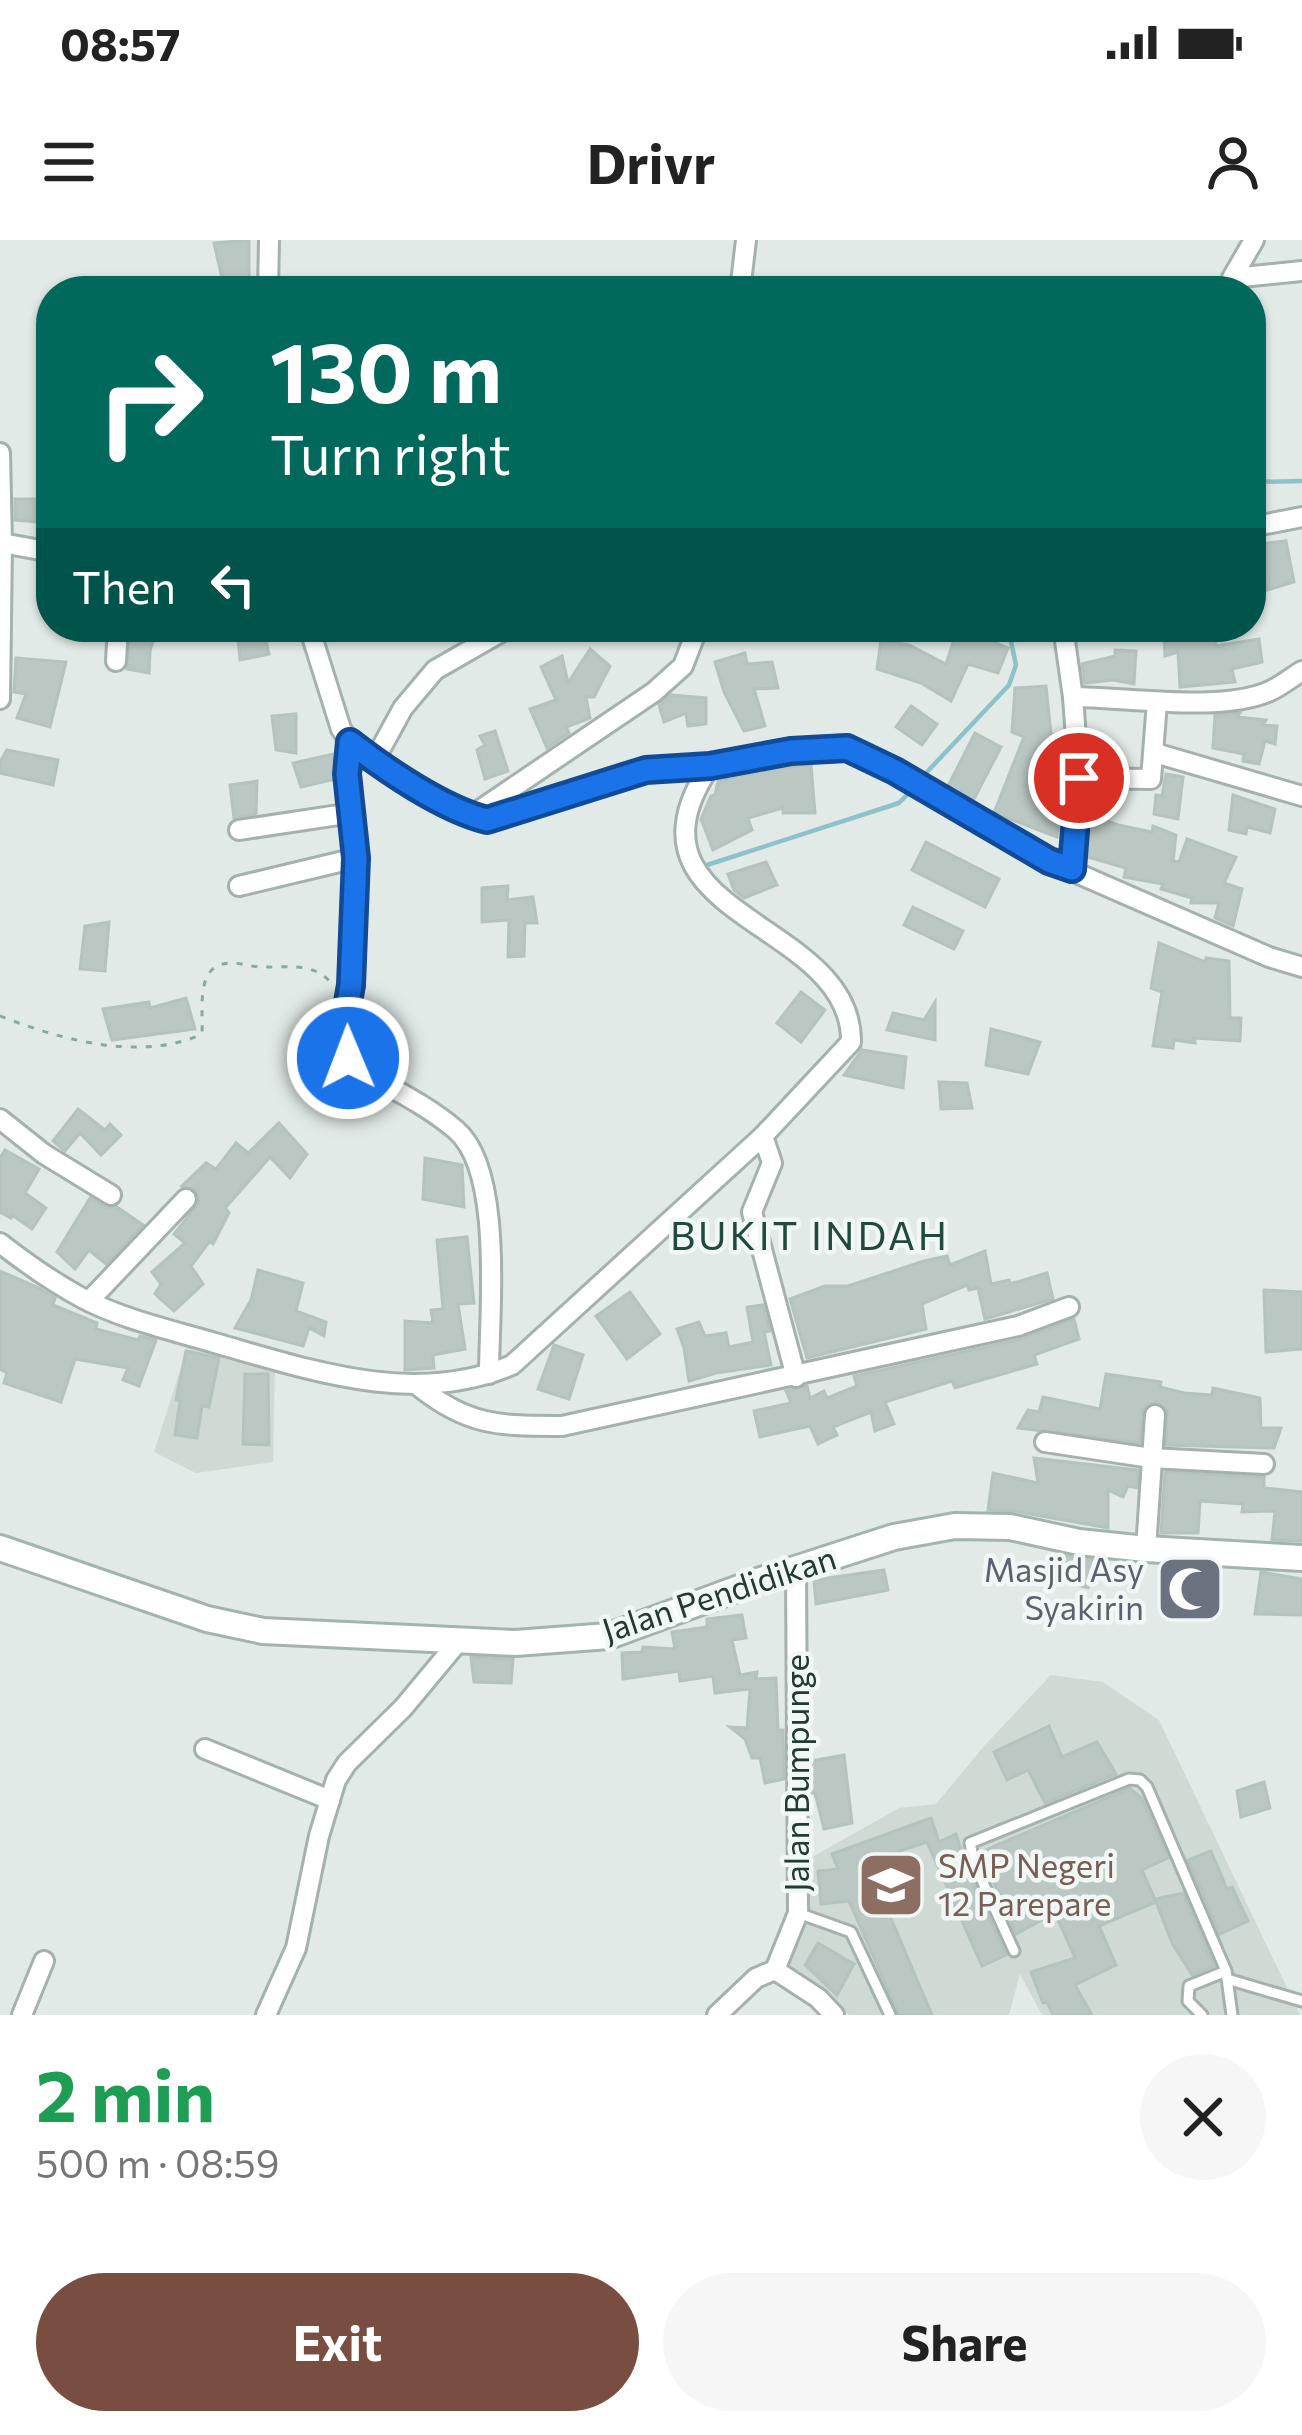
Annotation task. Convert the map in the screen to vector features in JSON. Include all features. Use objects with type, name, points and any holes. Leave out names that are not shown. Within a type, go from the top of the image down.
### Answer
[{"type":"street","points":[[268,276],[269,240]]},
{"type":"street","points":[[742,276],[746,240]]},
{"type":"street","points":[[1231,276],[1254,240]]},
{"type":"street","points":[[1266,278],[1302,272]]},
{"type":"street","points":[[0,453],[0,699]]},
{"type":"street","points":[[1266,524],[1302,517]]},
{"type":"street","points":[[2,543],[36,549]]},
{"type":"street","points":[[116,661],[117,642]]},
{"type":"street","points":[[314,642],[341,729],[350,742],[374,761],[471,816],[501,817],[646,770],[847,748],[1049,861],[1302,967]]},
{"type":"street","points":[[374,761],[403,708],[435,670],[484,642]]},
{"type":"street","points":[[471,816],[654,692],[683,666],[692,642]]},
{"type":"street","points":[[1065,642],[1079,778],[1072,869]]},
{"type":"street","points":[[1073,697],[1157,702],[1245,698],[1269,691],[1302,671]]},
{"type":"street","points":[[1079,778],[1148,781],[1155,753],[1157,702]]},
{"type":"street","points":[[350,742],[347,774],[356,858],[351,985],[341,1042],[348,1058],[458,1131],[475,1155],[488,1221],[489,1374]]},
{"type":"street","points":[[1155,753],[1302,796]]},
{"type":"street","points":[[0,1243],[44,1276],[89,1301],[152,1324],[330,1374],[417,1385],[489,1374],[525,1355],[764,1136],[850,1042],[845,1001],[818,970],[736,914],[696,868],[686,839],[686,822],[694,790],[710,766]]},
{"type":"street","points":[[239,830],[352,813]]},
{"type":"street","points":[[238,886],[356,858]]},
{"type":"street","points":[[0,1119],[44,1154],[111,1195]]},
{"type":"street","points":[[764,1136],[771,1170],[752,1212],[796,1377]]},
{"type":"street","points":[[89,1301],[186,1199]]},
{"type":"street","points":[[417,1385],[446,1408],[477,1420],[562,1426],[1018,1326],[1070,1307]]},
{"type":"street","points":[[1145,1549],[1155,1415]]},
{"type":"street","points":[[1045,1442],[1151,1458],[1264,1463]]},
{"type":"street","name":"Jalan Pendidikan","points":[[0,1548],[207,1619],[263,1631],[515,1643],[609,1636],[894,1537],[985,1524],[1145,1549],[1302,1558]]},
{"type":"street","name":"Jalan Bumpunge","points":[[775,1970],[798,1913],[796,1569]]},
{"type":"street","points":[[266,2015],[296,1948],[330,1800],[347,1762],[403,1708],[458,1642]]},
{"type":"street","points":[[205,1749],[330,1800]]},
{"type":"street","points":[[22,2015],[44,1961]]},
{"type":"street","points":[[717,2015],[756,1978],[775,1970],[818,1998],[834,2015]]},
{"type":"lane","points":[[1014,1951],[974,1865],[970,1843],[1129,1779],[1139,1780],[1147,1787],[1226,1975],[1232,2015]]},
{"type":"lane","points":[[798,1913],[851,1932],[890,2015]]},
{"type":"lane","points":[[1202,2015],[1188,2002],[1189,1985],[1226,1975],[1302,2001]]},
{"type":"path","points":[[0,1016],[89,1044],[191,1040],[202,1031],[206,979],[216,966],[236,962],[258,967],[292,965],[324,975],[346,1004]]},
{"type":"shaded area","points":[[189,1342],[275,1369],[273,1462],[196,1473],[154,1452]]},
{"type":"shaded area","points":[[1051,1675],[1103,1682],[1159,1720],[1300,2015],[1042,2015],[1020,1974],[1009,2015],[849,2015],[786,1965],[805,1910],[807,1860],[899,1808],[936,1804]]},
{"type":"building","points":[[249,240],[249,276],[222,276],[214,243]]},
{"type":"building","points":[[15,499],[36,499],[36,522],[15,520]]},
{"type":"building","points":[[1286,541],[1294,582],[1267,590],[1266,543]]},
{"type":"building","points":[[130,642],[153,642],[149,673],[127,669]]},
{"type":"building","points":[[238,642],[266,642],[269,654],[240,660]]},
{"type":"building","points":[[881,642],[909,645],[946,664],[953,642],[994,642],[1008,648],[998,673],[968,664],[951,701],[921,683],[877,669]]},
{"type":"building","points":[[1165,642],[1216,642],[1216,646],[1259,642],[1262,662],[1232,669],[1235,682],[1180,687],[1178,652],[1165,656]]},
{"type":"building","points":[[590,649],[610,666],[594,697],[586,697],[590,718],[566,727],[569,733],[547,748],[530,709],[556,700],[541,667],[562,656],[568,683]]},
{"type":"building","points":[[1115,650],[1136,651],[1134,684],[1085,683],[1082,664],[1115,656]]},
{"type":"building","points":[[745,653],[747,664],[772,662],[778,688],[754,689],[765,726],[744,731],[715,662]]},
{"type":"building","points":[[16,658],[66,662],[50,727],[17,718],[26,694],[14,692]]},
{"type":"building","points":[[1046,686],[1051,734],[1058,736],[1065,776],[1057,837],[994,813],[1024,737],[1012,732],[1015,688]]},
{"type":"building","points":[[671,695],[706,698],[706,724],[688,726],[686,713],[664,722],[659,705]]},
{"type":"building","points":[[911,706],[937,724],[922,745],[896,727]]},
{"type":"building","points":[[1240,713],[1237,717],[1277,726],[1275,744],[1265,741],[1259,764],[1243,761],[1244,754],[1213,748],[1215,715]]},
{"type":"building","points":[[296,714],[296,753],[276,750],[272,716]]},
{"type":"building","points":[[495,731],[508,771],[485,779],[477,750],[485,745],[480,736]]},
{"type":"building","points":[[975,733],[1001,747],[973,801],[948,786]]},
{"type":"building","points":[[7,750],[58,760],[53,785],[0,773]]},
{"type":"building","points":[[333,754],[335,779],[301,787],[293,763]]},
{"type":"building","points":[[811,765],[815,813],[783,813],[783,808],[748,818],[752,830],[713,850],[701,819],[718,781]]},
{"type":"building","points":[[1166,774],[1183,777],[1178,819],[1154,814]]},
{"type":"building","points":[[257,781],[256,814],[234,818],[230,785]]},
{"type":"building","points":[[1233,795],[1275,809],[1270,833],[1247,827],[1246,834],[1229,830]]},
{"type":"building","points":[[1090,815],[1176,835],[1173,861],[1179,862],[1187,839],[1236,857],[1224,883],[1242,889],[1233,926],[1215,918],[1219,903],[1191,903],[1192,898],[1161,889],[1163,884],[1124,877],[1126,868],[1087,857]]},
{"type":"building","points":[[926,842],[999,879],[985,907],[912,870]]},
{"type":"building","points":[[766,862],[777,885],[744,898],[734,890],[728,874]]},
{"type":"building","points":[[508,886],[507,900],[533,897],[537,923],[525,923],[524,956],[508,957],[509,920],[482,922],[482,888]]},
{"type":"building","points":[[913,907],[963,931],[954,949],[904,925]]},
{"type":"building","points":[[109,922],[105,971],[80,969],[85,926]]},
{"type":"building","points":[[1159,943],[1205,962],[1206,958],[1229,961],[1230,1018],[1241,1018],[1240,1041],[1194,1038],[1195,1043],[1174,1040],[1173,1048],[1153,1046],[1162,992],[1151,988]]},
{"type":"building","points":[[801,992],[825,1010],[801,1042],[777,1023]]},
{"type":"building","points":[[186,998],[195,1029],[112,1040],[103,1009],[149,1002],[150,1008]]},
{"type":"building","points":[[935,1002],[935,1040],[887,1030],[893,1013],[924,1020]]},
{"type":"building","points":[[991,1029],[1040,1042],[1028,1074],[986,1065]]},
{"type":"building","points":[[862,1050],[906,1057],[903,1088],[844,1075]]},
{"type":"building","points":[[326,1058],[361,1086],[355,1105],[312,1084]]},
{"type":"building","points":[[939,1082],[967,1083],[972,1108],[941,1109]]},
{"type":"building","points":[[78,1109],[105,1130],[110,1124],[121,1135],[101,1155],[80,1133],[65,1151],[53,1141]]},
{"type":"building","points":[[279,1123],[307,1154],[290,1178],[270,1157],[225,1208],[229,1213],[213,1244],[210,1241],[191,1266],[203,1284],[174,1311],[155,1294],[161,1284],[152,1272],[185,1243],[174,1234],[199,1203],[196,1190],[182,1186],[206,1163],[216,1169],[236,1143],[248,1153]]},
{"type":"building","points":[[5,1150],[39,1169],[25,1193],[46,1208],[32,1229],[0,1212],[0,1158]]},
{"type":"building","points":[[425,1158],[462,1165],[464,1207],[423,1199]]},
{"type":"building","points":[[90,1198],[105,1207],[117,1207],[143,1225],[106,1264],[89,1250],[75,1269],[57,1252]]},
{"type":"building","points":[[467,1237],[474,1303],[458,1304],[465,1349],[433,1355],[434,1368],[405,1370],[405,1321],[433,1323],[431,1310],[443,1309],[437,1240]]},
{"type":"building","points":[[985,1251],[991,1284],[1009,1280],[1010,1284],[1047,1273],[1053,1299],[985,1319],[978,1288],[969,1290],[967,1285],[922,1304],[926,1329],[807,1358],[790,1299],[947,1256],[950,1265]]},
{"type":"building","points":[[258,1270],[303,1283],[296,1311],[326,1322],[324,1336],[309,1328],[303,1346],[235,1328],[251,1300]]},
{"type":"building","points":[[0,1271],[55,1298],[53,1305],[97,1323],[96,1329],[156,1340],[139,1386],[123,1380],[128,1368],[75,1359],[61,1402],[4,1383]]},
{"type":"building","points":[[1264,1290],[1302,1292],[1302,1349],[1266,1352]]},
{"type":"building","points":[[630,1292],[660,1334],[627,1359],[596,1316]]},
{"type":"building","points":[[763,1305],[771,1365],[689,1381],[677,1329],[699,1322],[705,1336],[726,1333],[729,1347],[753,1342],[747,1307]]},
{"type":"building","points":[[1074,1319],[1079,1339],[1034,1355],[1037,1364],[955,1388],[952,1381],[885,1402],[894,1424],[875,1431],[871,1412],[833,1427],[837,1435],[818,1444],[810,1426],[760,1437],[754,1411],[791,1403],[786,1391],[807,1386],[810,1398],[824,1391],[827,1398],[857,1386],[854,1376],[1021,1339]]},
{"type":"building","points":[[554,1345],[583,1355],[569,1399],[538,1389]]},
{"type":"building","points":[[186,1351],[219,1358],[209,1407],[202,1406],[197,1438],[175,1435]]},
{"type":"building","points":[[245,1374],[268,1374],[269,1445],[243,1444]]},
{"type":"building","points":[[1106,1374],[1161,1382],[1160,1387],[1184,1393],[1212,1395],[1213,1388],[1260,1398],[1261,1428],[1281,1428],[1274,1448],[1166,1445],[1167,1410],[1157,1402],[1143,1409],[1140,1443],[1018,1428],[1028,1410],[1039,1412],[1043,1397],[1100,1409]]},
{"type":"building","points":[[1034,1458],[1138,1470],[1137,1488],[1128,1486],[1123,1497],[1108,1490],[1108,1528],[988,1510],[993,1473],[1038,1483]]},
{"type":"building","points":[[1165,1472],[1264,1477],[1264,1488],[1302,1492],[1302,1541],[1272,1540],[1275,1511],[1242,1512],[1243,1504],[1200,1501],[1198,1533],[1161,1533]]},
{"type":"building","points":[[1062,1555],[1096,1560],[1088,1588],[1059,1580]]},
{"type":"building","points":[[884,1570],[888,1590],[816,1604],[814,1580]]},
{"type":"building","name":"Masjid Asy Syakirin","points":[[1174,1571],[1209,1573],[1206,1607],[1172,1604]]},
{"type":"building","points":[[1261,1572],[1302,1579],[1302,1615],[1255,1614]]},
{"type":"building","points":[[742,1615],[746,1638],[732,1640],[740,1675],[757,1672],[756,1679],[776,1678],[784,1779],[765,1783],[760,1758],[752,1758],[745,1739],[730,1727],[747,1728],[750,1689],[715,1693],[713,1676],[680,1681],[679,1671],[623,1679],[622,1653],[642,1652],[643,1647],[675,1649],[672,1632],[707,1627],[707,1619]]},
{"type":"building","points":[[471,1657],[513,1659],[511,1683],[474,1682]]},
{"type":"building","points":[[1049,1726],[1062,1757],[1097,1742],[1116,1774],[1045,1803],[1028,1770],[1007,1780],[994,1752]]},
{"type":"building","points":[[844,1755],[852,1823],[824,1829],[815,1793],[811,1793],[811,1761]]},
{"type":"building","points":[[1264,1782],[1270,1808],[1241,1817],[1237,1791]]},
{"type":"building","points":[[1130,1788],[1142,1799],[1168,1858],[1142,1870],[1156,1902],[1099,1926],[1116,1965],[1075,1985],[1092,2015],[1053,2015],[1031,1972],[1075,1958],[1055,1913],[1016,1934],[981,1852]]},
{"type":"building","points":[[931,1818],[939,1842],[956,1834],[1006,1955],[982,1966],[927,1842],[867,1862],[932,2015],[899,2015],[849,1901],[821,1904],[818,1871],[838,1869],[832,1854]]},
{"type":"building","points":[[1211,1851],[1227,1889],[1232,1887],[1248,1921],[1220,1934],[1188,1860]]},
{"type":"building","points":[[1183,1893],[1214,1966],[1192,1975],[1172,1943],[1155,1899]]},
{"type":"building","points":[[818,1943],[854,1964],[837,1995],[805,1965]]},
{"type":"waterway","points":[[1266,482],[1302,481]]},
{"type":"waterway","points":[[926,773],[1009,685],[1016,665],[1011,642]]},
{"type":"waterway","points":[[707,865],[899,803],[907,795]]},
{"type":"place","name":"Masjid Asy Syakirin","points":[[1190,1589]]},
{"type":"place","name":"SMP Negeri 12 Parepare","points":[[891,1885]]},
{"type":"district","name":"BUKIT INDAH","points":[[810,1236]]},
{"type":"route","points":[[348,1058],[341,1028],[351,985],[356,858],[347,774],[350,742],[374,761],[471,816],[487,820],[646,770],[847,748],[1049,861],[1072,869],[1079,778]]}]
